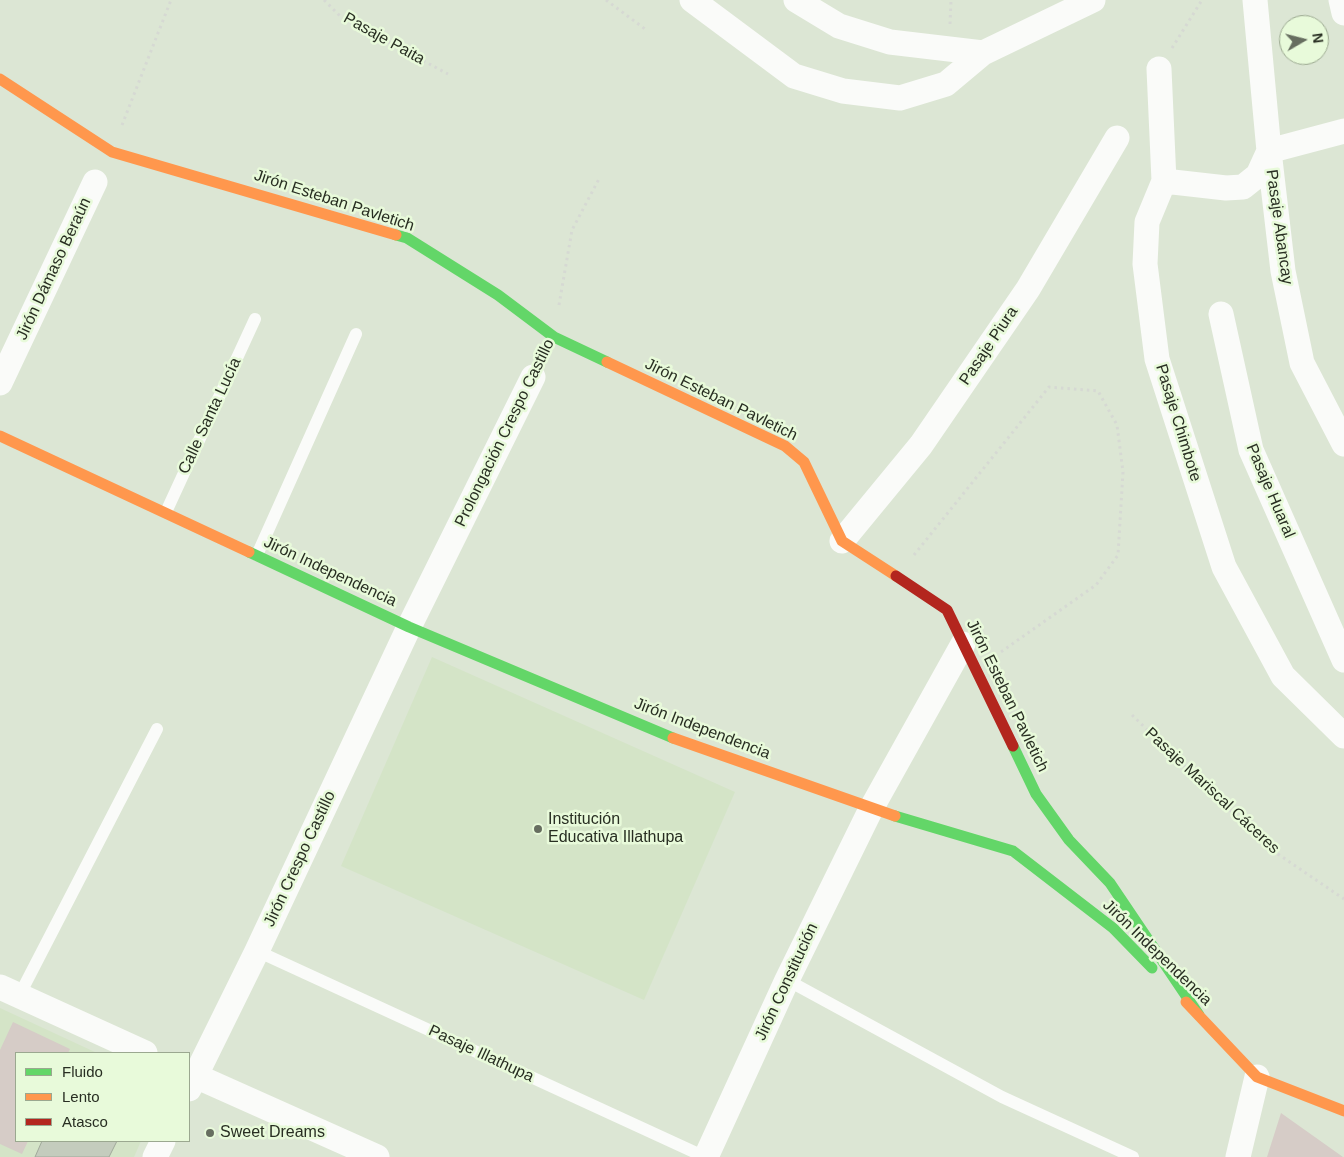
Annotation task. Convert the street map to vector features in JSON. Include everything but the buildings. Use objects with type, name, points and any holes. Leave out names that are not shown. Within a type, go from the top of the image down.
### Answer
[{"type":"street","points":[[692,0],[794,76],[843,90],[900,98],[946,84],[983,53],[1093,0]]},
{"type":"street","points":[[796,0],[839,26],[890,42],[983,53]]},
{"type":"street","name":"Pasaje Abancay","points":[[1255,0],[1268,151],[1283,271],[1302,363],[1344,444]]},
{"type":"street","points":[[1341,0],[1344,13]]},
{"type":"street","name":"Pasaje Chimbote","points":[[1159,69],[1164,180],[1147,222],[1145,264],[1157,359],[1224,567],[1283,676],[1344,736]]},
{"type":"street","name":"Jirón Esteban Pavletich","points":[[0,80],[112,152],[224,182],[407,238],[498,296],[554,337],[785,446],[804,462],[842,542],[947,610],[1036,794],[1069,840],[1110,883],[1199,1015]]},
{"type":"street","points":[[1164,180],[1226,188],[1243,187],[1258,175],[1268,151],[1344,131]]},
{"type":"street","name":"Pasaje Piura","points":[[842,542],[921,445],[1017,305],[1117,138]]},
{"type":"street","name":"Jirón Dámaso Beraún","points":[[0,383],[95,182]]},
{"type":"street","name":"Pasaje Huaral","points":[[1221,314],[1250,450],[1344,660]]},
{"type":"street","name":"Prolongación Crespo Castillo","points":[[409,627],[533,377]]},
{"type":"street","name":"Jirón Independencia","points":[[0,436],[409,627],[683,742],[870,809],[1013,851],[1113,928],[1199,1015],[1256,1077],[1344,1111]]},
{"type":"street","name":"Jirón Crespo Castillo","points":[[191,1079],[257,951],[409,627]]},
{"type":"street","name":"Jirón Constitución","points":[[705,1157],[787,980],[870,809],[964,644]]},
{"type":"street","points":[[10,992],[143,1052]]},
{"type":"street","points":[[1238,1157],[1256,1077]]},
{"type":"street","points":[[191,1079],[377,1157]]},
{"type":"street","points":[[155,1157],[162,1142]]},
{"type":"lane","name":"Calle Santa Lucía","points":[[166,512],[255,319]]},
{"type":"lane","points":[[257,556],[356,334]]},
{"type":"lane","points":[[10,992],[157,729]]},
{"type":"lane","name":"Pasaje Illathupa","points":[[257,951],[705,1157]]},
{"type":"lane","points":[[787,980],[1002,1097],[1133,1157]]},
{"type":"path","points":[[112,152],[171,0]]},
{"type":"path","name":"Pasaje Paita","points":[[324,0],[340,16],[448,74]]},
{"type":"path","points":[[606,0],[645,29]]},
{"type":"path","name":"Prolongación Crespo Castillo","points":[[554,337],[572,230],[600,177]]},
{"type":"path","points":[[897,578],[1049,387],[1098,391],[1117,425],[1123,472],[1118,554],[1096,584],[976,670]]},
{"type":"path","name":"Pasaje Mariscal Cáceres","points":[[1132,715],[1269,848],[1344,899]]},
{"type":"shaded area","name":"Institución Educativa Illathupa","points":[[432,657],[735,792],[644,1000],[341,866]]},
{"type":"shaded area","points":[[0,1008],[95,1052],[15,1052],[15,1142],[141,1142],[134,1157],[0,1157]]},
{"type":"shaded area","points":[[13,1022],[70,1049],[68,1052],[15,1052],[15,1142],[28,1142],[22,1154],[0,1144],[0,1050]]},
{"type":"shaded area","points":[[1281,1113],[1343,1157],[1267,1157]]},
{"type":"traffic: fast","points":[[396,235],[407,238],[498,295],[554,337],[607,362]]},
{"type":"traffic: fast","points":[[249,552],[409,627],[673,738]]},
{"type":"traffic: fast","points":[[1013,746],[1036,794],[1069,840],[1110,883],[1199,1015]]},
{"type":"traffic: fast","points":[[895,816],[1013,851],[1113,928],[1152,968]]},
{"type":"traffic: slow","points":[[0,79],[112,152],[396,235]]},
{"type":"traffic: slow","points":[[607,362],[785,446],[804,462],[842,541],[896,576]]},
{"type":"traffic: slow","points":[[0,436],[249,552]]},
{"type":"traffic: slow","points":[[673,738],[895,816]]},
{"type":"traffic: slow","points":[[1186,1002],[1257,1077],[1344,1111]]},
{"type":"traffic: jam","points":[[896,576],[947,610],[1013,746]]},
{"type":"place","name":"Institución Educativa Illathupa","points":[[538,829]]},
{"type":"place","name":"Sweet Dreams","points":[[210,1133]]}]
